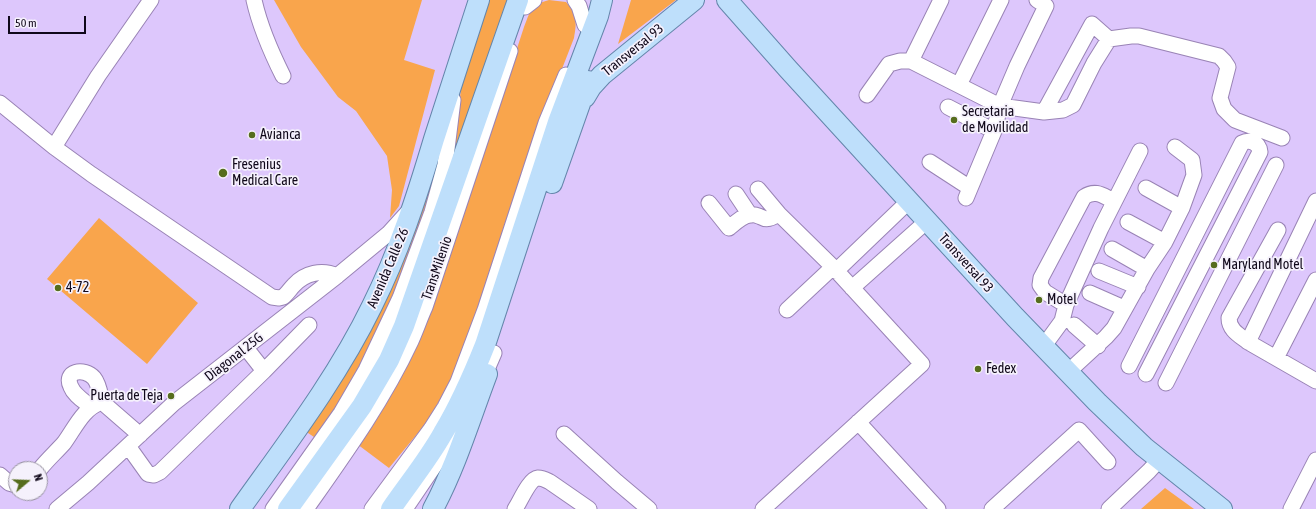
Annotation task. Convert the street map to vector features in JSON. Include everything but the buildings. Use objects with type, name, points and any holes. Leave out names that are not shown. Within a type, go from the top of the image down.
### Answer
[{"type":"main road","name":"Avenida Calle 26","points":[[240,509],[315,403],[349,348],[372,306],[395,256],[413,207],[479,0]]},
{"type":"main road","points":[[391,509],[443,434],[474,373],[485,344],[558,122],[598,16],[602,0]]},
{"type":"main road","points":[[433,509],[456,460],[616,0]]},
{"type":"main road","name":"Transversal 93","points":[[578,107],[591,86],[602,75],[694,0]]},
{"type":"main road","name":"Transversal 93","points":[[727,0],[788,69],[1041,345],[1126,430],[1164,464],[1222,509]]},
{"type":"main road","points":[[288,509],[362,406],[389,360],[404,326],[526,2]]},
{"type":"street","points":[[54,147],[120,44],[151,0]]},
{"type":"street","points":[[254,0],[257,15],[268,47],[283,76]]},
{"type":"street","points":[[575,0],[579,6],[585,25]]},
{"type":"street","points":[[372,509],[446,407],[458,382],[485,310],[546,123],[594,0]]},
{"type":"street","points":[[910,61],[942,0]]},
{"type":"street","points":[[959,85],[1001,0]]},
{"type":"street","points":[[930,162],[968,193],[994,131],[1000,106],[1017,66],[1046,6],[1037,0]]},
{"type":"street","name":"TransMilenio","points":[[306,509],[354,442],[377,404],[412,340],[526,2]]},
{"type":"street","points":[[1044,112],[1092,24],[1108,39]]},
{"type":"street","points":[[1108,39],[1139,36],[1219,56],[1224,60],[1228,68],[1220,98],[1224,109],[1235,120],[1282,138]]},
{"type":"street","points":[[867,95],[889,64],[910,61],[1000,106],[1044,112],[1063,110],[1073,105],[1108,39]]},
{"type":"street","points":[[1076,52],[1094,63]]},
{"type":"street","name":"TransMilenio","points":[[273,509],[341,413],[366,370],[400,298],[432,212],[445,165],[456,69]]},
{"type":"street","points":[[0,103],[54,147],[91,174],[272,297],[283,297],[305,276],[323,272],[337,276]]},
{"type":"street","points":[[948,107],[994,131]]},
{"type":"street","points":[[1129,366],[1242,143],[1250,141],[1258,145],[1260,152],[1146,374]]},
{"type":"street","points":[[1068,372],[1098,346],[1114,328],[1182,208],[1194,175],[1192,160],[1175,147]]},
{"type":"street","points":[[1068,315],[1114,201],[1140,151]]},
{"type":"street","points":[[1166,383],[1276,165]]},
{"type":"street","points":[[1146,188],[1182,208]]},
{"type":"street","points":[[758,189],[779,214],[834,269],[922,364],[763,509]]},
{"type":"street","points":[[1098,346],[1040,285],[1041,278],[1084,197],[1094,192],[1114,201]]},
{"type":"street","points":[[736,194],[750,215]]},
{"type":"street","points":[[787,310],[909,201]]},
{"type":"street","points":[[1248,342],[1316,201]]},
{"type":"street","points":[[709,203],[729,228],[750,215],[756,215],[763,219],[769,219],[779,214]]},
{"type":"street","name":"Diagonal 25G","points":[[57,509],[88,484],[174,403],[337,276],[394,228],[413,207]]},
{"type":"street","points":[[852,288],[927,221]]},
{"type":"street","points":[[1128,222],[1164,242]]},
{"type":"street","points":[[1278,230],[1229,318],[1229,324],[1232,330],[1248,342],[1316,381]]},
{"type":"street","points":[[1112,249],[1147,269]]},
{"type":"street","points":[[1099,271],[1138,287]]},
{"type":"street","points":[[1276,358],[1316,280]]},
{"type":"street","points":[[1090,292],[1124,308]]},
{"type":"street","points":[[1041,345],[1058,318],[1068,315]]},
{"type":"street","points":[[128,446],[148,474],[157,474],[264,371],[309,325]]},
{"type":"street","points":[[246,348],[264,371]]},
{"type":"street","points":[[405,509],[447,447],[476,394],[494,353]]},
{"type":"street","points":[[47,461],[64,442],[75,426],[96,404],[140,435]]},
{"type":"street","points":[[858,422],[938,509]]},
{"type":"street","points":[[992,509],[1079,430],[1108,462]]},
{"type":"street","points":[[564,434],[649,509]]},
{"type":"street","points":[[1291,509],[1316,460]]},
{"type":"street","points":[[1109,509],[1150,471],[1164,464]]},
{"type":"street","points":[[1120,509],[1164,464]]},
{"type":"street","points":[[0,475],[8,482]]},
{"type":"street","points":[[516,509],[531,482],[539,478],[543,478],[590,509]]},
{"type":"shaded area","points":[[274,0],[422,0],[404,60],[435,70],[399,206],[390,218],[392,190],[387,156],[356,111],[338,97],[301,47]]},
{"type":"shaded area","points":[[487,0],[512,0],[466,136],[450,161],[463,74]]},
{"type":"shaded area","points":[[549,0],[566,2],[570,7],[575,19],[576,27],[574,38],[530,151],[469,337],[452,379],[427,422],[389,468],[357,444],[380,413],[411,359],[479,165],[528,16],[535,6]]},
{"type":"shaded area","points":[[631,0],[676,0],[618,44]]},
{"type":"shaded area","points":[[439,153],[431,190],[396,292],[371,346],[336,409],[317,439],[305,431]]},
{"type":"shaded area","points":[[99,218],[198,303],[147,364],[47,279]]},
{"type":"shaded area","points":[[1165,488],[1194,509],[1141,509]]},
{"type":"place","name":"Secretaria de Movilidad","points":[[954,120]]},
{"type":"place","name":"Avianca","points":[[252,135]]},
{"type":"place","name":"Fresenius Medical Care","points":[[223,173]]},
{"type":"place","name":"Maryland Motel","points":[[1214,265]]},
{"type":"place","name":"4-72","points":[[58,288]]},
{"type":"place","name":"Motel","points":[[1039,300]]},
{"type":"place","name":"Fedex","points":[[978,369]]},
{"type":"place","name":"Puerta de Teja","points":[[171,396]]}]
